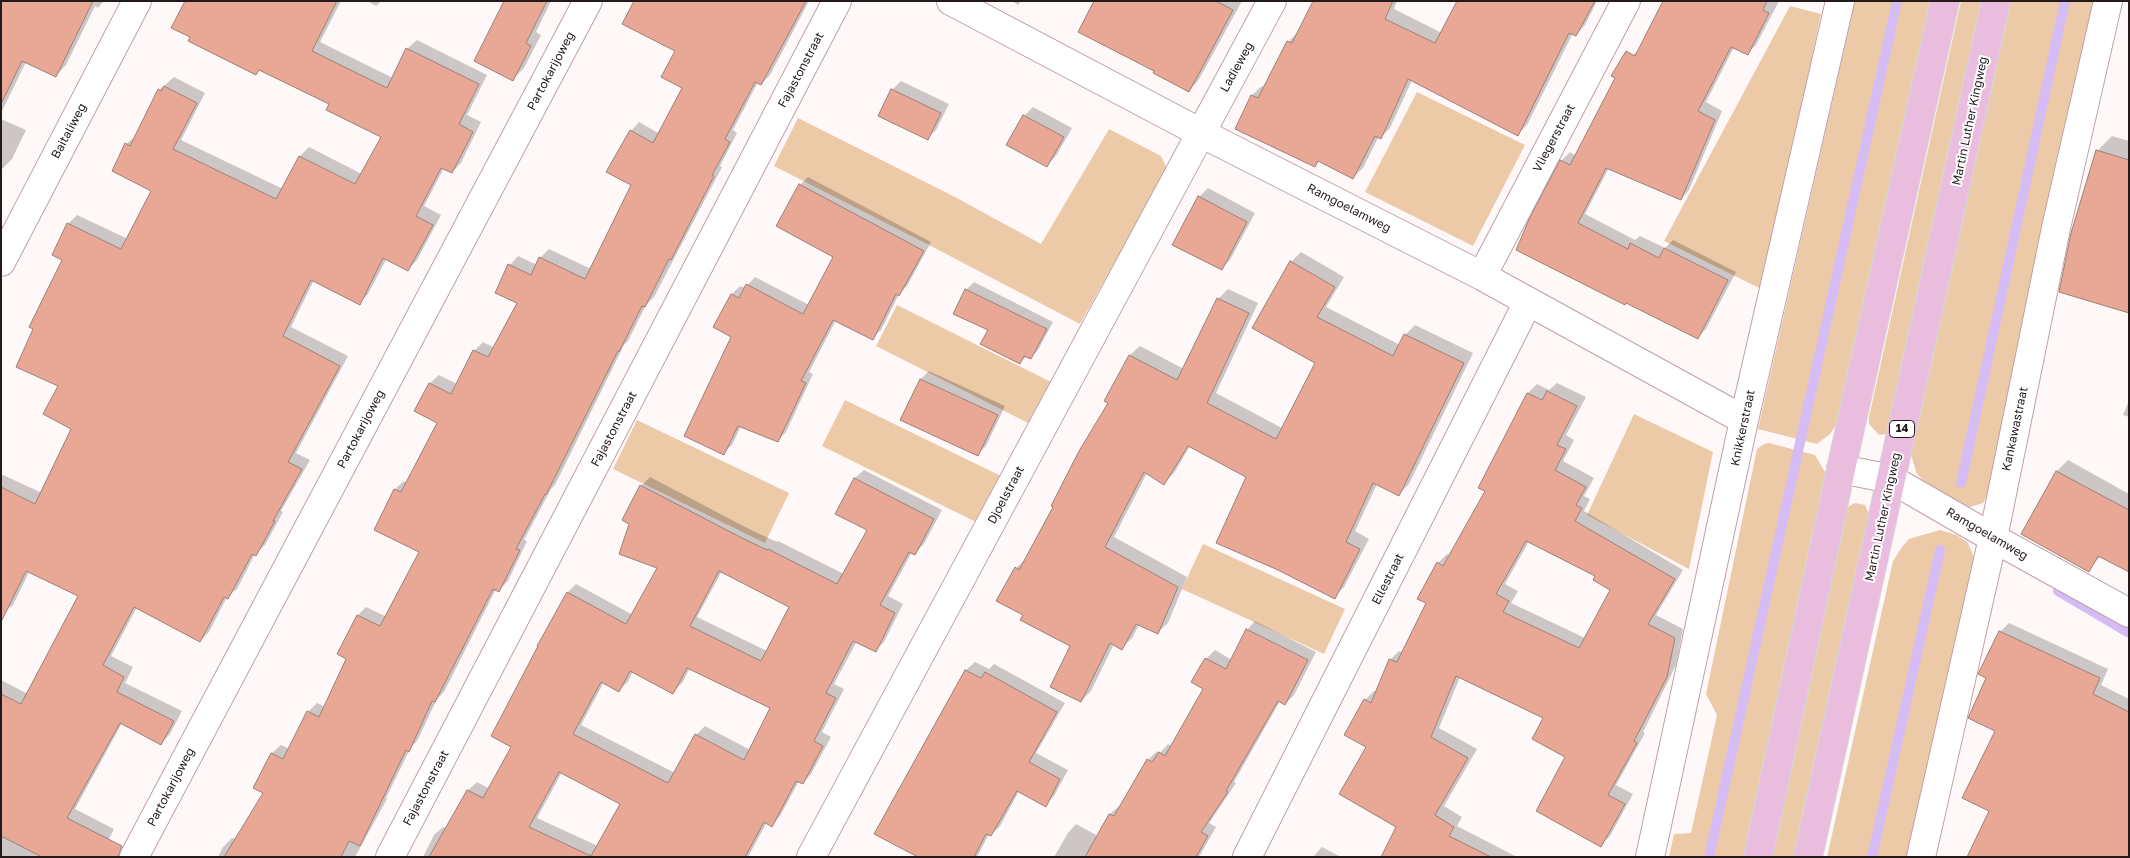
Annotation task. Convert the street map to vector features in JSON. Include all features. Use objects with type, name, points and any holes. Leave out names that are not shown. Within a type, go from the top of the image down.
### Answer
[{"type":"main road","points":[[1758,857],[1841,469],[1945,1]]},
{"type":"main road","name":"Martin Luther Kingweg","points":[[1808,857],[1996,1]]},
{"type":"street","name":"Baitaliweg","points":[[1,262],[137,1]]},
{"type":"street","name":"Partokarijoweg","points":[[134,857],[588,1]]},
{"type":"street","name":"Fajastonstraat","points":[[390,857],[838,1]]},
{"type":"street","name":"Ramgoelamweg","points":[[951,1],[1201,133],[1482,276],[1744,420]]},
{"type":"street","name":"Ladieweg","points":[[1201,133],[1272,1]]},
{"type":"street","name":"Vliegerstraat","points":[[1482,276],[1626,1]]},
{"type":"street","name":"Knikkerstraat","points":[[1650,857],[1744,420],[1840,1]]},
{"type":"street","name":"Kankawastraat","points":[[1921,857],[1992,538],[2056,228],[2108,1]]},
{"type":"street","name":"Djoelstraat","points":[[811,857],[1201,133]]},
{"type":"street","name":"Ellestraat","points":[[1247,857],[1528,302]]},
{"type":"street","name":"Ramgoelamweg","points":[[1841,469],[1891,479],[1992,538],[2129,613]]},
{"type":"shaded area","points":[[1855,1],[1933,1],[1841,417],[1830,434],[1817,444],[1758,429]]},
{"type":"shaded area","points":[[1961,1],[1987,1],[1894,425],[1886,434],[1879,435],[1869,424],[1869,417]]},
{"type":"shaded area","points":[[2011,1],[2097,1],[1993,486],[1983,503],[1967,508],[1936,494],[1917,474],[1910,452]]},
{"type":"shaded area","points":[[1790,6],[1821,14],[1763,290],[1664,241]]},
{"type":"shaded area","points":[[1417,92],[1525,145],[1473,246],[1365,192]]},
{"type":"shaded area","points":[[798,118],[955,197],[1041,244],[1109,129],[1161,156],[1167,168],[1080,324],[774,166]]},
{"type":"shaded area","points":[[897,305],[1053,383],[1032,425],[876,346]]},
{"type":"shaded area","points":[[845,400],[1001,476],[978,523],[822,446]]},
{"type":"shaded area","points":[[1634,414],[1713,452],[1689,569],[1587,515]]},
{"type":"shaded area","points":[[637,420],[789,493],[765,543],[613,469]]},
{"type":"shaded area","points":[[1769,443],[1815,455],[1825,472],[1825,488],[1744,857],[1669,857],[1674,834],[1691,833],[1717,715],[1706,694],[1757,449]]},
{"type":"shaded area","points":[[1855,503],[1865,505],[1869,514],[1794,857],[1768,857],[1845,513],[1849,506]]},
{"type":"shaded area","points":[[1940,530],[1957,535],[1968,543],[1975,560],[1908,857],[1827,857],[1893,561],[1909,539]]},
{"type":"shaded area","points":[[1203,544],[1345,609],[1324,654],[1182,589]]},
{"type":"building","points":[[1,1],[93,1],[56,77],[22,61],[1,104]]},
{"type":"building","points":[[185,1],[337,1],[312,51],[387,88],[406,48],[479,84],[459,124],[473,132],[452,173],[441,168],[416,216],[433,225],[408,271],[383,258],[360,305],[311,280],[283,336],[340,366],[288,462],[302,469],[256,556],[252,554],[228,599],[224,597],[200,642],[134,607],[103,665],[124,677],[117,692],[174,721],[161,745],[120,723],[67,818],[122,846],[118,857],[42,857],[1,836],[1,694],[21,704],[78,596],[26,571],[1,622],[1,487],[35,504],[71,429],[43,414],[58,386],[16,367],[33,329],[29,327],[62,260],[52,255],[67,223],[121,249],[151,191],[112,171],[125,143],[130,146],[158,89],[161,91],[164,86],[197,103],[173,149],[276,199],[299,156],[355,184],[381,137],[326,110],[329,104],[259,70],[256,75],[188,41],[190,37],[171,28]]},
{"type":"building","points":[[504,1],[547,1],[526,43],[531,46],[513,81],[474,61]]},
{"type":"building","points":[[634,1],[806,1],[761,85],[755,82],[725,139],[730,142],[712,175],[714,176],[671,260],[669,259],[645,307],[642,306],[618,351],[546,495],[516,549],[520,550],[499,592],[493,589],[435,702],[432,701],[409,752],[406,750],[360,846],[349,841],[341,857],[224,857],[263,793],[253,788],[271,753],[283,759],[307,711],[319,717],[346,659],[337,654],[357,615],[380,626],[419,552],[374,530],[394,489],[401,492],[437,423],[414,411],[429,383],[451,394],[473,350],[488,357],[517,303],[495,293],[508,264],[531,275],[539,257],[585,279],[631,185],[606,172],[630,130],[653,143],[682,88],[661,77],[675,51],[622,24]]},
{"type":"building","points":[[1094,1],[1216,1],[1233,10],[1189,92],[1153,73],[1154,71],[1078,32]]},
{"type":"building","points":[[1313,1],[1393,1],[1385,19],[1435,43],[1457,1],[1595,1],[1576,36],[1569,33],[1518,136],[1408,79],[1381,139],[1375,136],[1353,179],[1318,161],[1315,167],[1235,129],[1251,95],[1258,98],[1287,41],[1292,43]]},
{"type":"building","points":[[1663,1],[1767,1],[1763,10],[1769,13],[1748,55],[1731,47],[1698,111],[1715,120],[1681,200],[1606,168],[1578,223],[1628,249],[1630,243],[1659,258],[1664,248],[1728,280],[1698,339],[1626,303],[1625,305],[1516,250],[1530,217],[1560,160],[1570,165],[1615,78],[1611,76],[1626,51],[1635,56]]},
{"type":"building","points":[[891,89],[941,113],[928,140],[878,116]]},
{"type":"building","points":[[1023,115],[1064,137],[1047,167],[1006,145]]},
{"type":"building","points":[[2096,150],[2129,160],[2129,313],[2059,292],[2071,233]]},
{"type":"building","points":[[799,184],[924,251],[899,296],[896,294],[873,340],[833,320],[801,381],[806,383],[778,442],[738,426],[724,455],[684,436],[731,337],[713,327],[731,294],[739,298],[746,284],[803,314],[833,257],[776,226]]},
{"type":"building","points":[[1198,196],[1247,222],[1222,270],[1172,245]]},
{"type":"building","points":[[1290,261],[1335,287],[1317,317],[1393,356],[1404,334],[1464,363],[1399,496],[1373,483],[1346,542],[1360,549],[1335,599],[1278,570],[1216,543],[1246,477],[1188,446],[1164,485],[1144,472],[1105,547],[1178,587],[1158,634],[1136,624],[1122,650],[1110,643],[1081,702],[1050,687],[1070,646],[1020,620],[1023,615],[996,601],[1015,567],[1019,570],[1053,507],[1051,506],[1079,451],[1108,403],[1104,401],[1129,355],[1177,380],[1217,298],[1249,313],[1207,403],[1276,439],[1315,363],[1252,328]]},
{"type":"building","points":[[965,289],[1047,329],[1031,359],[1024,356],[1020,364],[980,344],[988,330],[953,314]]},
{"type":"building","points":[[920,379],[998,415],[978,456],[900,420]]},
{"type":"building","points":[[1547,391],[1577,406],[1557,445],[1566,449],[1555,470],[1586,487],[1576,505],[1582,508],[1575,521],[1675,579],[1648,624],[1675,638],[1667,677],[1634,741],[1637,743],[1608,795],[1625,804],[1601,847],[1536,811],[1565,757],[1532,739],[1543,718],[1456,676],[1431,737],[1468,758],[1435,815],[1454,827],[1449,836],[1491,857],[1381,857],[1396,827],[1339,794],[1366,747],[1344,735],[1364,699],[1371,703],[1389,659],[1397,662],[1426,603],[1417,599],[1437,562],[1443,566],[1485,491],[1478,488],[1527,393],[1542,400]],"holes":[[[1526,541],[1595,576],[1593,580],[1610,590],[1579,648],[1503,612],[1509,601],[1496,594]]]},
{"type":"building","points":[[2056,471],[2129,510],[2129,572],[2098,556],[2089,572],[2021,534]]},
{"type":"building","points":[[854,478],[934,519],[915,555],[909,552],[880,605],[895,613],[876,652],[853,641],[826,693],[836,698],[814,741],[823,746],[803,784],[796,781],[772,827],[764,822],[745,857],[429,857],[467,790],[483,798],[511,747],[491,736],[567,592],[626,624],[657,568],[619,554],[629,524],[622,520],[640,485],[740,537],[837,584],[867,530],[835,514]],"holes":[[[719,571],[789,607],[761,661],[690,626]],[[687,668],[770,708],[744,760],[695,734],[668,783],[573,734],[601,682],[619,692],[630,671],[673,694]],[[559,772],[620,804],[591,856],[529,827]]]},
{"type":"building","points":[[1246,629],[1308,660],[1285,705],[1278,701],[1226,791],[1228,792],[1201,832],[1208,836],[1196,857],[1085,857],[1109,814],[1114,816],[1147,759],[1152,762],[1159,752],[1165,756],[1203,689],[1191,682],[1205,658],[1226,669]]},
{"type":"building","points":[[1999,631],[2100,678],[2093,694],[2129,712],[2129,857],[1967,857],[1989,811],[1962,798],[1995,731],[1968,718],[1986,678],[1978,674]]},
{"type":"building","points":[[965,670],[981,678],[985,672],[1057,712],[1029,762],[1060,779],[1046,807],[1017,791],[991,836],[986,834],[974,857],[918,857],[874,834]]},
{"type":"waterway","points":[[1709,857],[1897,1]]},
{"type":"waterway","points":[[1961,483],[2065,1]]},
{"type":"waterway","points":[[1872,857],[1940,550]]},
{"type":"waterway","points":[[2058,591],[2129,633]]}]
